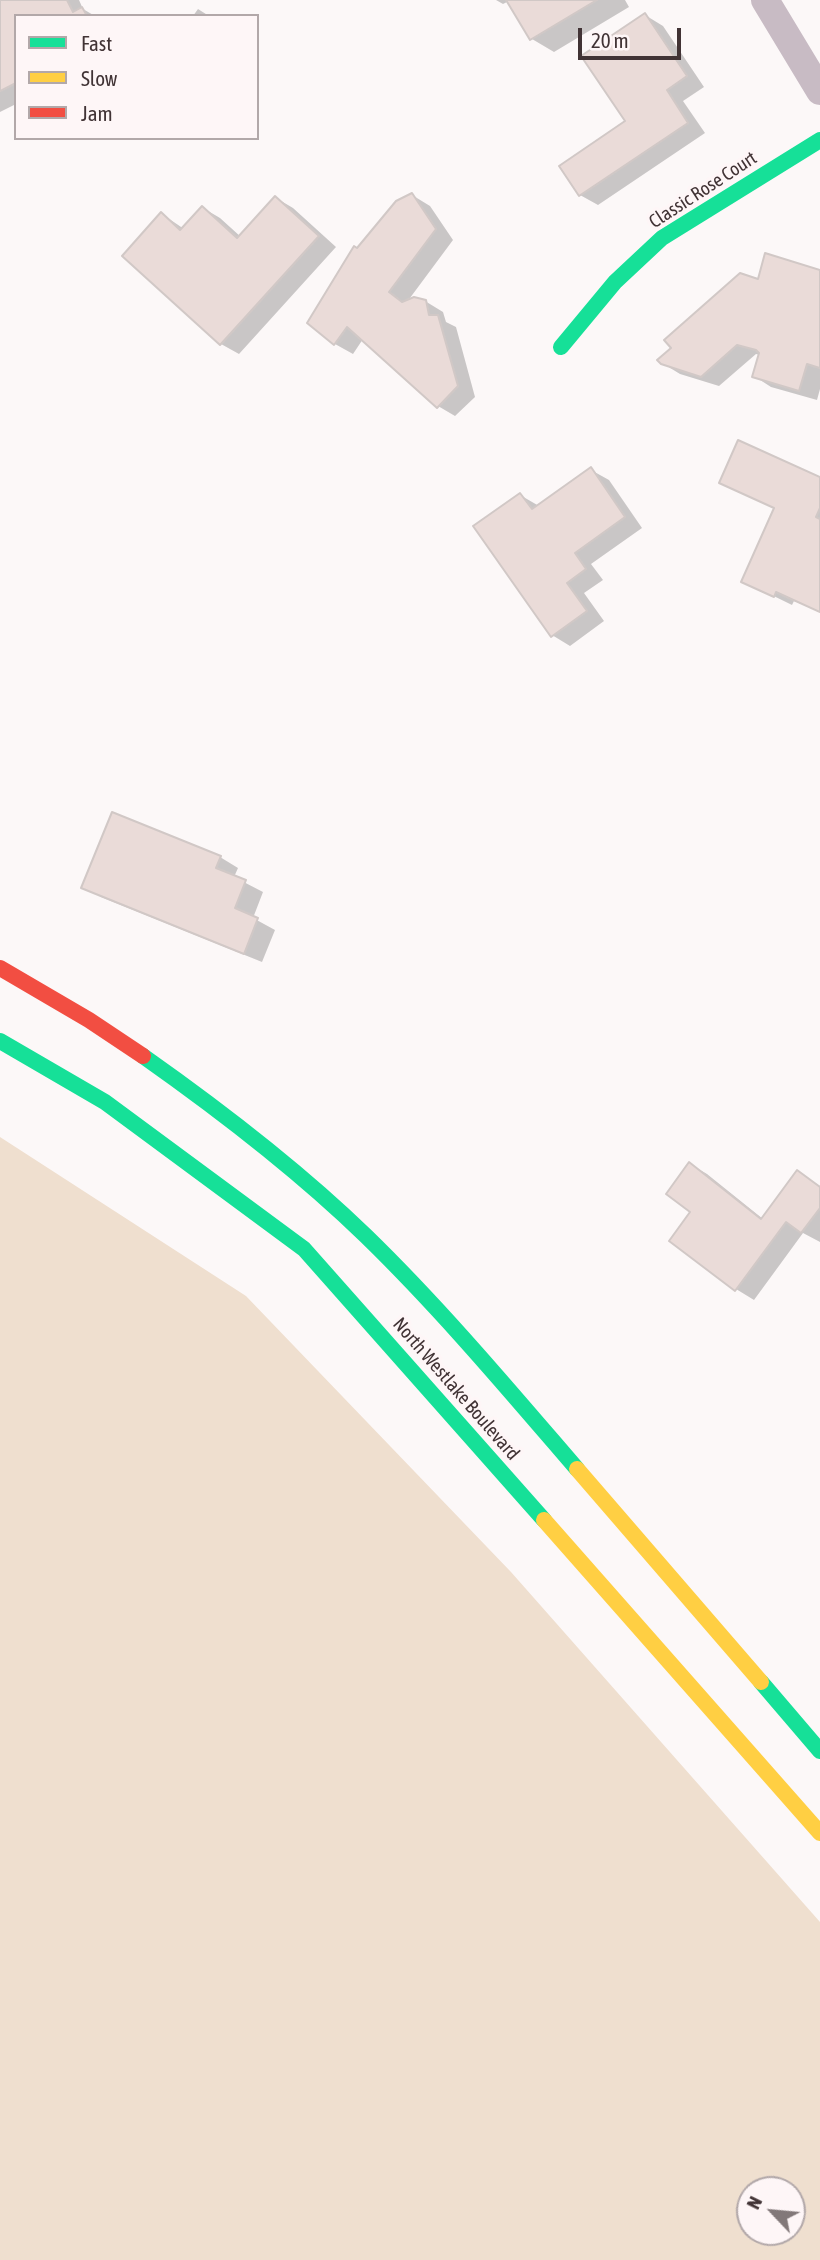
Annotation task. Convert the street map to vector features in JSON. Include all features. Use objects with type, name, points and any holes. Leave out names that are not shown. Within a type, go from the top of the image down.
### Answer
[{"type":"main road","name":"Classic Rose Court","points":[[561,347],[615,282],[662,238],[820,140]]},
{"type":"main road","name":"North Westlake Boulevard","points":[[0,968],[43,991],[138,1052],[221,1112],[336,1208],[449,1321],[820,1751]]},
{"type":"main road","name":"North Westlake Boulevard","points":[[0,1041],[105,1102],[304,1249],[820,1833]]},
{"type":"street","points":[[765,0],[820,91]]},
{"type":"shaded area","points":[[0,1137],[246,1296],[511,1572],[820,1922],[820,2260],[0,2260]]},
{"type":"building","points":[[0,0],[67,0],[73,12],[82,7],[86,14],[14,14],[14,84],[0,91]]},
{"type":"building","points":[[506,0],[597,0],[530,40]]},
{"type":"building","points":[[645,13],[687,76],[667,90],[688,123],[579,196],[559,166],[625,121],[581,56]]},
{"type":"building","points":[[412,193],[436,229],[389,292],[402,302],[414,297],[426,300],[429,315],[438,315],[458,386],[437,408],[347,327],[334,345],[307,323],[354,246],[357,248],[396,201]]},
{"type":"building","points":[[275,196],[319,236],[220,345],[122,256],[161,212],[180,230],[202,206],[237,238]]},
{"type":"building","points":[[765,253],[820,270],[820,368],[807,364],[799,391],[752,377],[759,353],[737,345],[701,377],[661,364],[657,360],[671,348],[664,340],[740,273],[758,279]]},
{"type":"building","points":[[738,440],[820,477],[820,508],[816,517],[820,519],[820,612],[776,592],[774,597],[741,582],[774,508],[719,483]]},
{"type":"building","points":[[591,467],[625,517],[575,553],[586,569],[567,583],[587,611],[551,637],[473,526],[520,493],[532,509]]},
{"type":"building","points":[[112,812],[221,856],[216,868],[246,880],[235,908],[258,918],[244,954],[81,888]]},
{"type":"building","points":[[689,1162],[761,1219],[797,1170],[820,1187],[820,1208],[801,1233],[786,1222],[735,1291],[669,1241],[690,1212],[666,1194]]},
{"type":"traffic: fast","points":[[561,347],[615,282],[662,238],[820,140]]},
{"type":"traffic: fast","points":[[0,1041],[105,1102],[304,1249],[544,1520]]},
{"type":"traffic: fast","points":[[143,1056],[258,1142],[366,1236],[448,1321],[577,1469]]},
{"type":"traffic: fast","points":[[761,1682],[820,1751]]},
{"type":"traffic: slow","points":[[577,1469],[761,1682]]},
{"type":"traffic: slow","points":[[544,1520],[820,1833]]},
{"type":"traffic: jam","points":[[0,968],[89,1020],[143,1056]]}]
